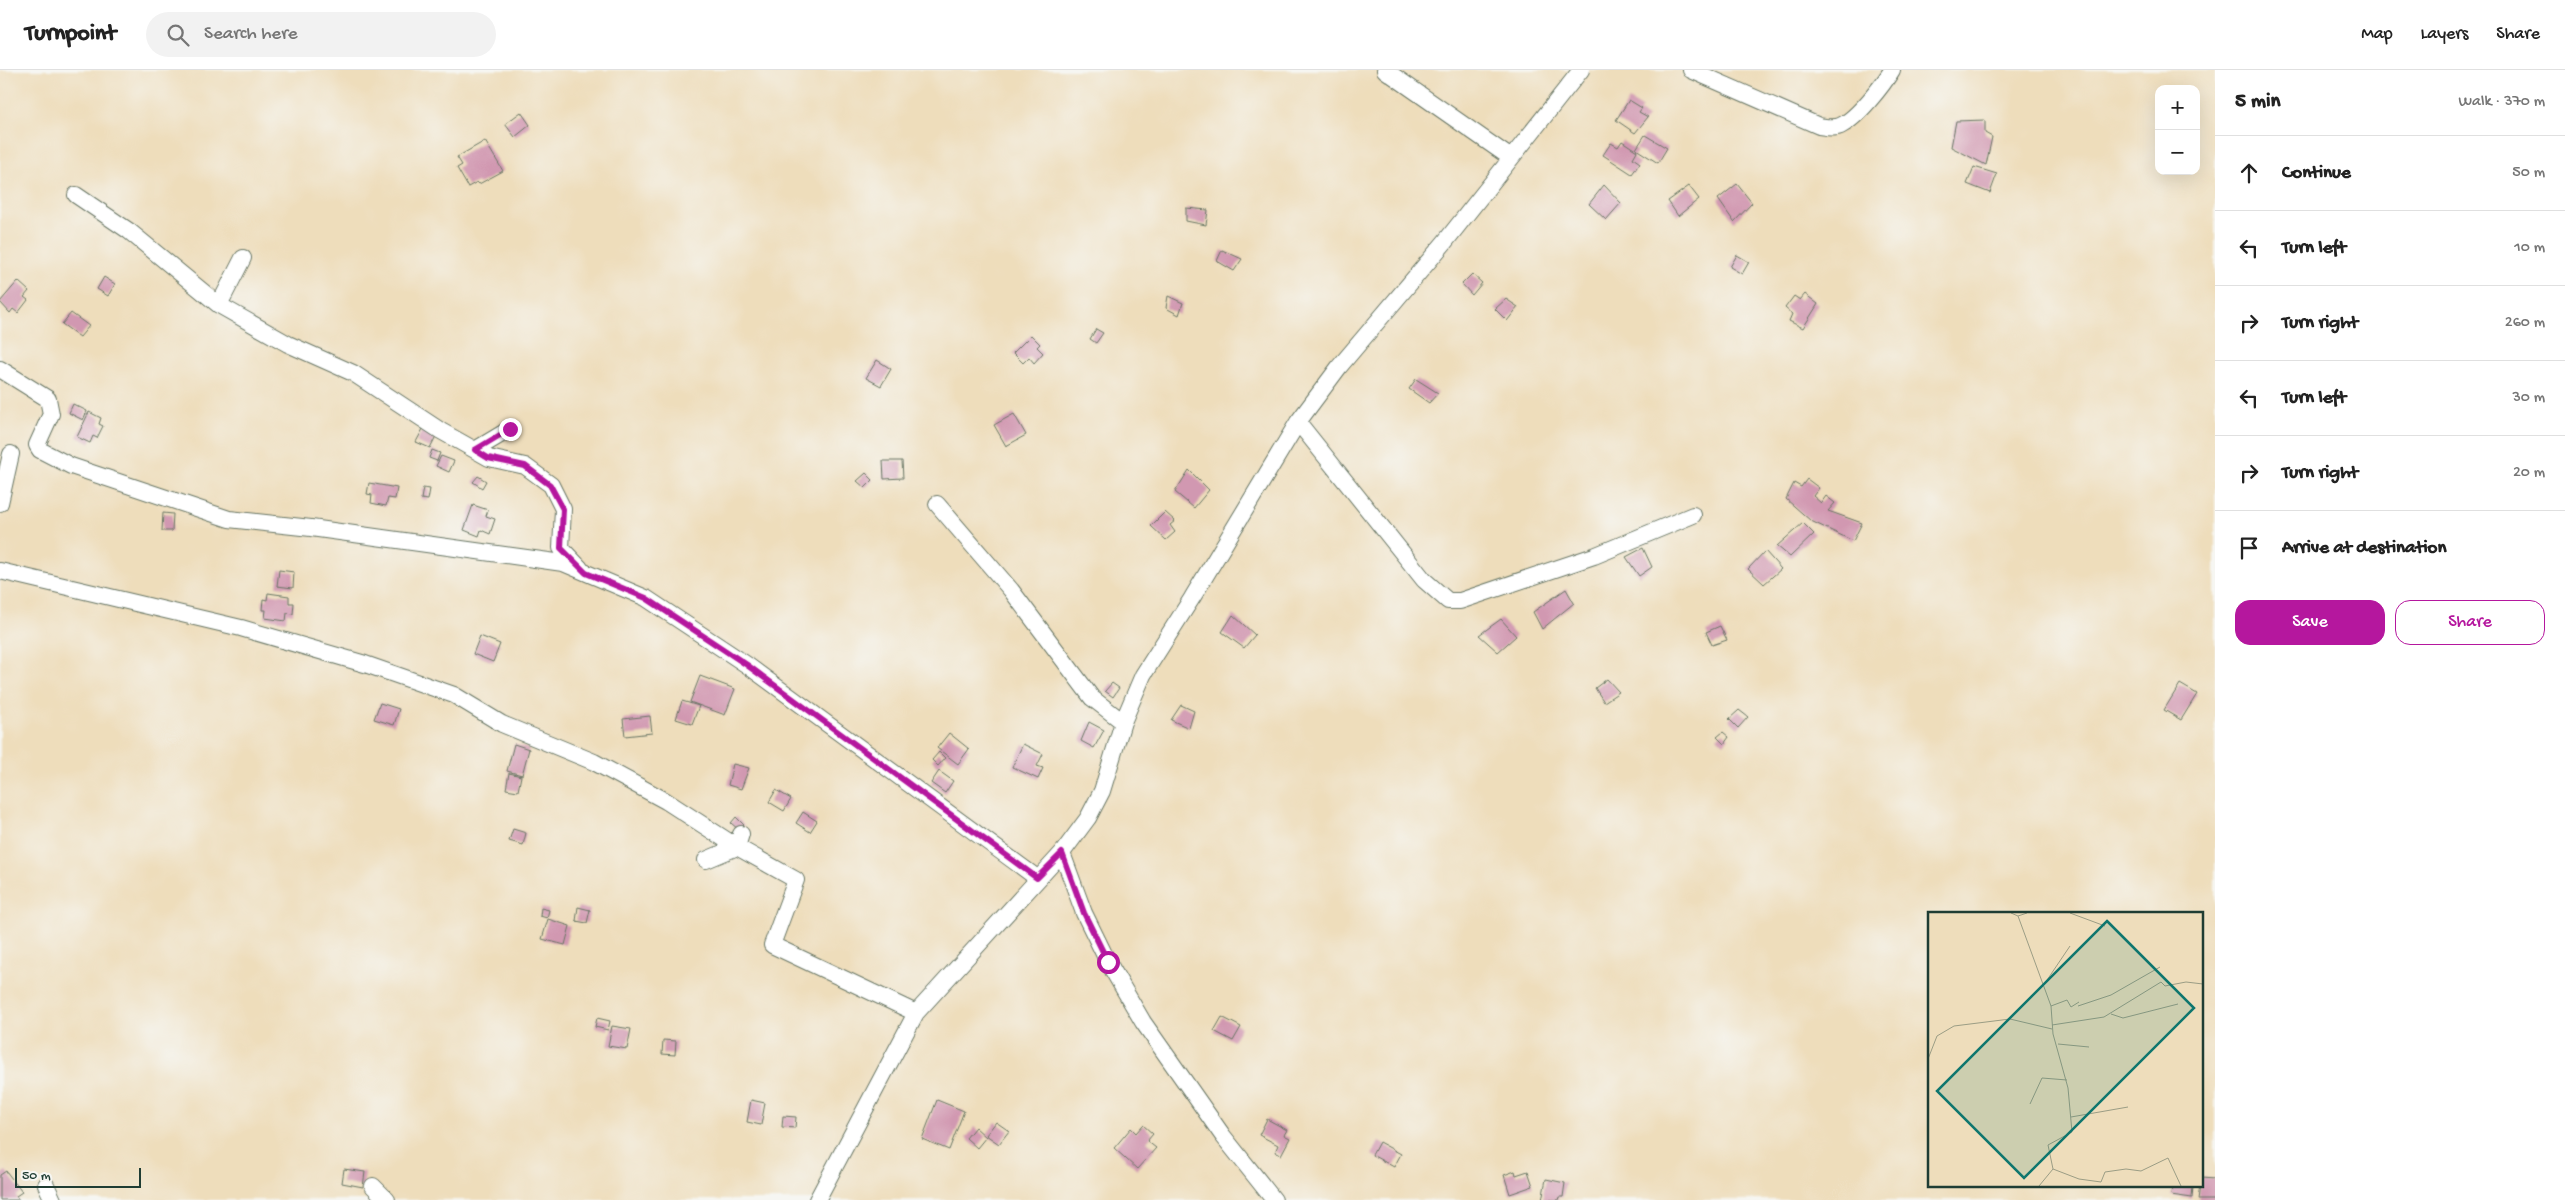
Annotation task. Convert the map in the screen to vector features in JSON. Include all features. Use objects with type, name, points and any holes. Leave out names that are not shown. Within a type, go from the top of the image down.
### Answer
[{"type":"street","points":[[1385,70],[1512,158]]},
{"type":"street","points":[[817,1200],[916,1014],[1037,878],[1062,853],[1088,818],[1102,791],[1123,722],[1143,675],[1192,598],[1298,422],[1339,367],[1444,243],[1581,70]]},
{"type":"street","points":[[1690,70],[1819,126],[1830,127],[1842,126],[1854,115],[1892,70]]},
{"type":"street","points":[[76,195],[129,230],[219,305],[288,344],[353,373],[488,458],[525,466],[550,485],[563,509],[561,548],[586,573]]},
{"type":"street","points":[[219,305],[244,258]]},
{"type":"street","points":[[0,370],[48,399],[51,405],[51,414],[37,445],[40,450],[71,466],[229,519],[563,563],[646,598],[747,665],[1037,878]]},
{"type":"street","points":[[1298,422],[1424,580],[1448,601],[1460,601],[1594,556],[1693,515]]},
{"type":"street","points":[[475,450],[510,429]]},
{"type":"street","points":[[0,504],[11,454]]},
{"type":"street","points":[[937,504],[1011,590],[1092,698],[1123,722]]},
{"type":"street","points":[[0,571],[241,628],[365,664],[454,695],[502,724],[602,766],[739,840],[796,880],[772,945],[916,1014]]},
{"type":"street","points":[[706,860],[739,840]]},
{"type":"street","points":[[1062,853],[1084,913],[1108,962],[1143,1022],[1223,1136],[1274,1200]]},
{"type":"street","points":[[46,1185],[53,1200]]},
{"type":"street","points":[[373,1186],[387,1200]]},
{"type":"building","points":[[1629,100],[1642,108],[1639,112],[1648,117],[1635,133],[1616,120]]},
{"type":"building","points":[[521,112],[530,125],[515,137],[505,124]]},
{"type":"building","points":[[1985,120],[1985,133],[1992,137],[1986,165],[1951,147],[1956,121]]},
{"type":"building","points":[[1645,135],[1667,148],[1658,163],[1636,149]]},
{"type":"building","points":[[485,141],[503,171],[479,184],[477,182],[468,187],[457,168],[462,165],[457,157]]},
{"type":"building","points":[[1622,141],[1637,151],[1633,158],[1640,163],[1632,174],[1603,155],[1611,143],[1618,147]]},
{"type":"building","points":[[1974,167],[1997,174],[1990,193],[1967,184]]},
{"type":"building","points":[[1737,184],[1752,203],[1734,222],[1718,199]]},
{"type":"building","points":[[1604,185],[1621,203],[1606,220],[1589,204]]},
{"type":"building","points":[[1689,186],[1699,199],[1678,216],[1668,201]]},
{"type":"building","points":[[1186,208],[1208,210],[1206,225],[1186,221]]},
{"type":"building","points":[[1222,250],[1242,259],[1234,271],[1217,261]]},
{"type":"building","points":[[1737,255],[1749,262],[1742,274],[1730,267]]},
{"type":"building","points":[[1472,274],[1482,283],[1472,295],[1462,284]]},
{"type":"building","points":[[104,277],[115,284],[108,296],[97,289]]},
{"type":"building","points":[[18,281],[29,291],[24,297],[28,300],[18,313],[13,309],[10,313],[0,302]]},
{"type":"building","points":[[1805,294],[1818,304],[1803,328],[1789,321],[1792,314],[1785,308],[1794,296],[1800,300]]},
{"type":"building","points":[[1168,296],[1183,303],[1179,315],[1166,308]]},
{"type":"building","points":[[1506,299],[1518,307],[1507,321],[1495,309]]},
{"type":"building","points":[[71,313],[89,326],[80,337],[62,324]]},
{"type":"building","points":[[1096,329],[1103,333],[1096,343],[1090,339]]},
{"type":"building","points":[[1031,335],[1040,344],[1037,347],[1043,353],[1034,363],[1029,357],[1023,363],[1013,353]]},
{"type":"building","points":[[877,360],[891,369],[881,386],[866,378]]},
{"type":"building","points":[[1416,379],[1438,393],[1429,403],[1409,389]]},
{"type":"building","points":[[73,404],[87,411],[83,420],[69,413]]},
{"type":"building","points":[[89,412],[101,418],[99,424],[103,426],[97,438],[93,436],[90,443],[77,437]]},
{"type":"building","points":[[1014,414],[1026,435],[1006,446],[994,425]]},
{"type":"building","points":[[424,427],[437,434],[430,448],[416,442]]},
{"type":"building","points":[[432,450],[440,453],[437,461],[429,458]]},
{"type":"building","points":[[441,456],[454,461],[449,472],[436,466]]},
{"type":"building","points":[[883,461],[902,461],[903,478],[884,479]]},
{"type":"building","points":[[1189,470],[1209,490],[1194,508],[1175,492]]},
{"type":"building","points":[[866,473],[873,480],[865,488],[857,481]]},
{"type":"building","points":[[478,476],[486,481],[482,488],[473,482]]},
{"type":"building","points":[[1807,479],[1819,488],[1813,496],[1821,503],[1826,496],[1835,503],[1828,511],[1862,523],[1853,541],[1811,521],[1786,499],[1794,483],[1801,487]]},
{"type":"building","points":[[369,483],[397,488],[395,499],[388,498],[386,506],[371,503],[372,495],[367,494]]},
{"type":"building","points":[[423,488],[430,489],[428,500],[421,499]]},
{"type":"building","points":[[473,505],[488,510],[486,516],[495,519],[490,534],[481,530],[479,536],[464,530]]},
{"type":"building","points":[[1165,512],[1175,521],[1170,525],[1175,532],[1166,540],[1151,526]]},
{"type":"building","points":[[163,513],[173,514],[172,531],[162,531]]},
{"type":"building","points":[[1803,523],[1814,534],[1790,557],[1777,546]]},
{"type":"building","points":[[1643,548],[1652,567],[1639,576],[1626,557]]},
{"type":"building","points":[[1765,551],[1781,569],[1764,584],[1748,569]]},
{"type":"building","points":[[279,570],[294,572],[293,588],[277,586]]},
{"type":"building","points":[[1566,589],[1574,603],[1542,629],[1533,612]]},
{"type":"building","points":[[268,593],[289,596],[289,603],[294,603],[293,614],[287,613],[286,621],[265,618],[266,610],[262,610],[263,599],[267,600]]},
{"type":"building","points":[[1233,615],[1255,635],[1244,648],[1222,632]]},
{"type":"building","points":[[1501,619],[1516,636],[1498,652],[1479,635]]},
{"type":"building","points":[[1720,626],[1727,640],[1712,645],[1706,632]]},
{"type":"building","points":[[480,636],[500,644],[493,662],[473,654]]},
{"type":"building","points":[[700,676],[735,689],[725,715],[690,702]]},
{"type":"building","points":[[1607,679],[1619,692],[1604,702],[1595,688]]},
{"type":"building","points":[[1112,683],[1119,688],[1113,697],[1105,691]]},
{"type":"building","points":[[2180,684],[2197,694],[2181,720],[2164,710]]},
{"type":"building","points":[[682,701],[699,706],[692,724],[676,719]]},
{"type":"building","points":[[380,703],[399,709],[394,725],[374,719]]},
{"type":"building","points":[[1181,705],[1194,711],[1189,728],[1171,720]]},
{"type":"building","points":[[1739,710],[1748,717],[1738,728],[1729,719]]},
{"type":"building","points":[[650,716],[652,733],[625,736],[623,719]]},
{"type":"building","points":[[1089,722],[1104,730],[1094,748],[1081,741]]},
{"type":"building","points":[[1723,732],[1729,737],[1724,744],[1717,737]]},
{"type":"building","points":[[949,733],[969,749],[958,764],[937,748]]},
{"type":"building","points":[[514,744],[529,749],[522,775],[507,771]]},
{"type":"building","points":[[1023,744],[1043,754],[1037,766],[1043,768],[1038,779],[1012,767]]},
{"type":"building","points":[[939,752],[945,758],[938,766],[932,760]]},
{"type":"building","points":[[733,764],[749,768],[741,789],[728,785]]},
{"type":"building","points":[[939,771],[953,781],[945,793],[931,783]]},
{"type":"building","points":[[509,773],[521,776],[518,791],[506,789]]},
{"type":"building","points":[[776,790],[791,799],[784,811],[769,802]]},
{"type":"building","points":[[803,812],[817,821],[810,832],[796,823]]},
{"type":"building","points":[[736,817],[744,825],[739,830],[731,823]]},
{"type":"building","points":[[513,829],[526,833],[523,845],[509,841]]},
{"type":"building","points":[[578,907],[590,910],[587,923],[576,921]]},
{"type":"building","points":[[541,908],[549,910],[547,918],[540,916]]},
{"type":"building","points":[[548,919],[570,926],[565,945],[542,939]]},
{"type":"building","points":[[1222,1017],[1241,1027],[1233,1041],[1214,1031]]},
{"type":"building","points":[[597,1018],[610,1021],[608,1030],[595,1027]]},
{"type":"building","points":[[612,1026],[631,1029],[627,1049],[608,1046]]},
{"type":"building","points":[[663,1040],[676,1041],[675,1055],[662,1054]]},
{"type":"building","points":[[751,1100],[765,1103],[761,1125],[747,1122]]},
{"type":"building","points":[[937,1100],[964,1111],[949,1150],[922,1139]]},
{"type":"building","points":[[783,1116],[796,1117],[795,1128],[782,1127]]},
{"type":"building","points":[[1267,1119],[1287,1130],[1284,1135],[1290,1138],[1281,1155],[1275,1152],[1278,1145],[1259,1135]]},
{"type":"building","points":[[996,1122],[1009,1131],[999,1144],[986,1135]]},
{"type":"building","points":[[1143,1125],[1153,1134],[1147,1141],[1156,1148],[1137,1169],[1114,1148],[1131,1128],[1136,1133]]},
{"type":"building","points":[[975,1127],[986,1137],[977,1148],[966,1138]]},
{"type":"building","points":[[1379,1142],[1401,1154],[1394,1167],[1372,1155]]},
{"type":"building","points":[[344,1169],[365,1172],[363,1187],[342,1183]]},
{"type":"building","points":[[6,1171],[22,1192],[16,1196],[19,1200],[0,1200],[0,1175]]},
{"type":"building","points":[[1515,1171],[1516,1175],[1528,1171],[1533,1186],[1510,1194],[1504,1175]]},
{"type":"building","points":[[2202,1178],[2215,1179],[2215,1200],[2198,1200],[2200,1188],[2202,1188]]},
{"type":"building","points":[[1546,1179],[1565,1183],[1563,1197],[1559,1197],[1558,1200],[1542,1200]]},
{"type":"building","points":[[2172,1188],[2193,1188],[2192,1198],[2171,1195]]},
{"type":"route","points":[[510,429],[475,450],[488,458],[525,466],[550,485],[563,509],[561,548],[586,573],[646,598],[747,665],[1037,878],[1062,853],[1084,913],[1108,962]]}]
